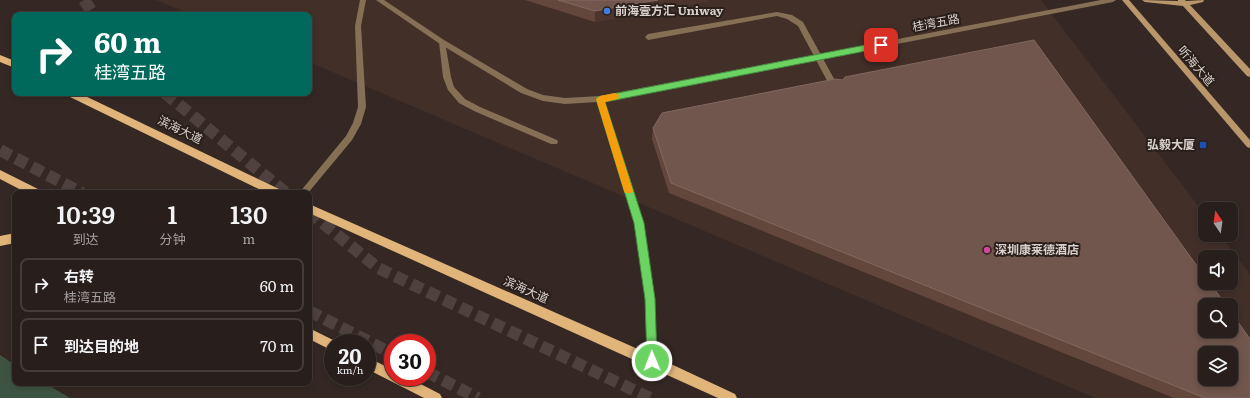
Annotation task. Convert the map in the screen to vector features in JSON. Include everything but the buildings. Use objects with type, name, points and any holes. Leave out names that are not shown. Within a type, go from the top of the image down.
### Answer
[{"type":"main road","name":"听海大道","points":[[1125,0],[1250,145]]},
{"type":"main road","points":[[1145,0],[1183,2],[1201,0]]},
{"type":"main road","points":[[1183,2],[1250,74]]},
{"type":"main road","points":[[0,58],[12,64]]},
{"type":"main road","name":"滨海大道","points":[[77,96],[270,190]]},
{"type":"main road","points":[[0,174],[30,190]]},
{"type":"main road","name":"滨海大道","points":[[312,209],[652,361],[731,398]]},
{"type":"main road","points":[[0,241],[12,239]]},
{"type":"main road","points":[[312,336],[324,342]]},
{"type":"main road","points":[[412,386],[436,398]]},
{"type":"street","points":[[306,190],[349,138],[362,107],[358,26],[363,0]]},
{"type":"street","name":"桂湾五路","points":[[379,0],[442,42],[530,93],[543,98],[564,101],[600,99],[1113,0]]},
{"type":"street","points":[[648,37],[777,14],[786,15],[794,18],[802,24],[835,88]]},
{"type":"street","points":[[442,42],[447,77],[452,88],[462,100],[477,109],[554,142]]},
{"type":"street","points":[[600,99],[639,223],[650,299],[652,361]]},
{"type":"shaded area","points":[[156,0],[1041,0],[1198,206],[1198,242],[1225,242],[1232,250],[1198,250],[1198,290],[1238,290],[1238,258],[1250,274],[1250,398],[1095,398],[312,63],[312,12],[186,12]]},
{"type":"green space","points":[[0,355],[12,363],[12,386],[50,386],[70,398],[0,398]]},
{"type":"tunnel","points":[[84,0],[92,12]]},
{"type":"tunnel","points":[[169,96],[282,190]]},
{"type":"tunnel","points":[[0,150],[76,190]]},
{"type":"tunnel","points":[[312,214],[378,268],[650,398]]},
{"type":"tunnel","points":[[312,313],[384,349]]},
{"type":"tunnel","points":[[436,377],[478,398]]},
{"type":"slow traffic","points":[[615,96],[600,99],[629,191]]},
{"type":"place","name":"前海壹方汇 Uniway","points":[[607,11]]},
{"type":"place","name":"弘毅大厦","points":[[1203,145]]},
{"type":"place","name":"深圳康莱德酒店","points":[[987,250]]},
{"type":"route","points":[[652,361],[648,276],[639,223],[600,99],[881,45]]}]
